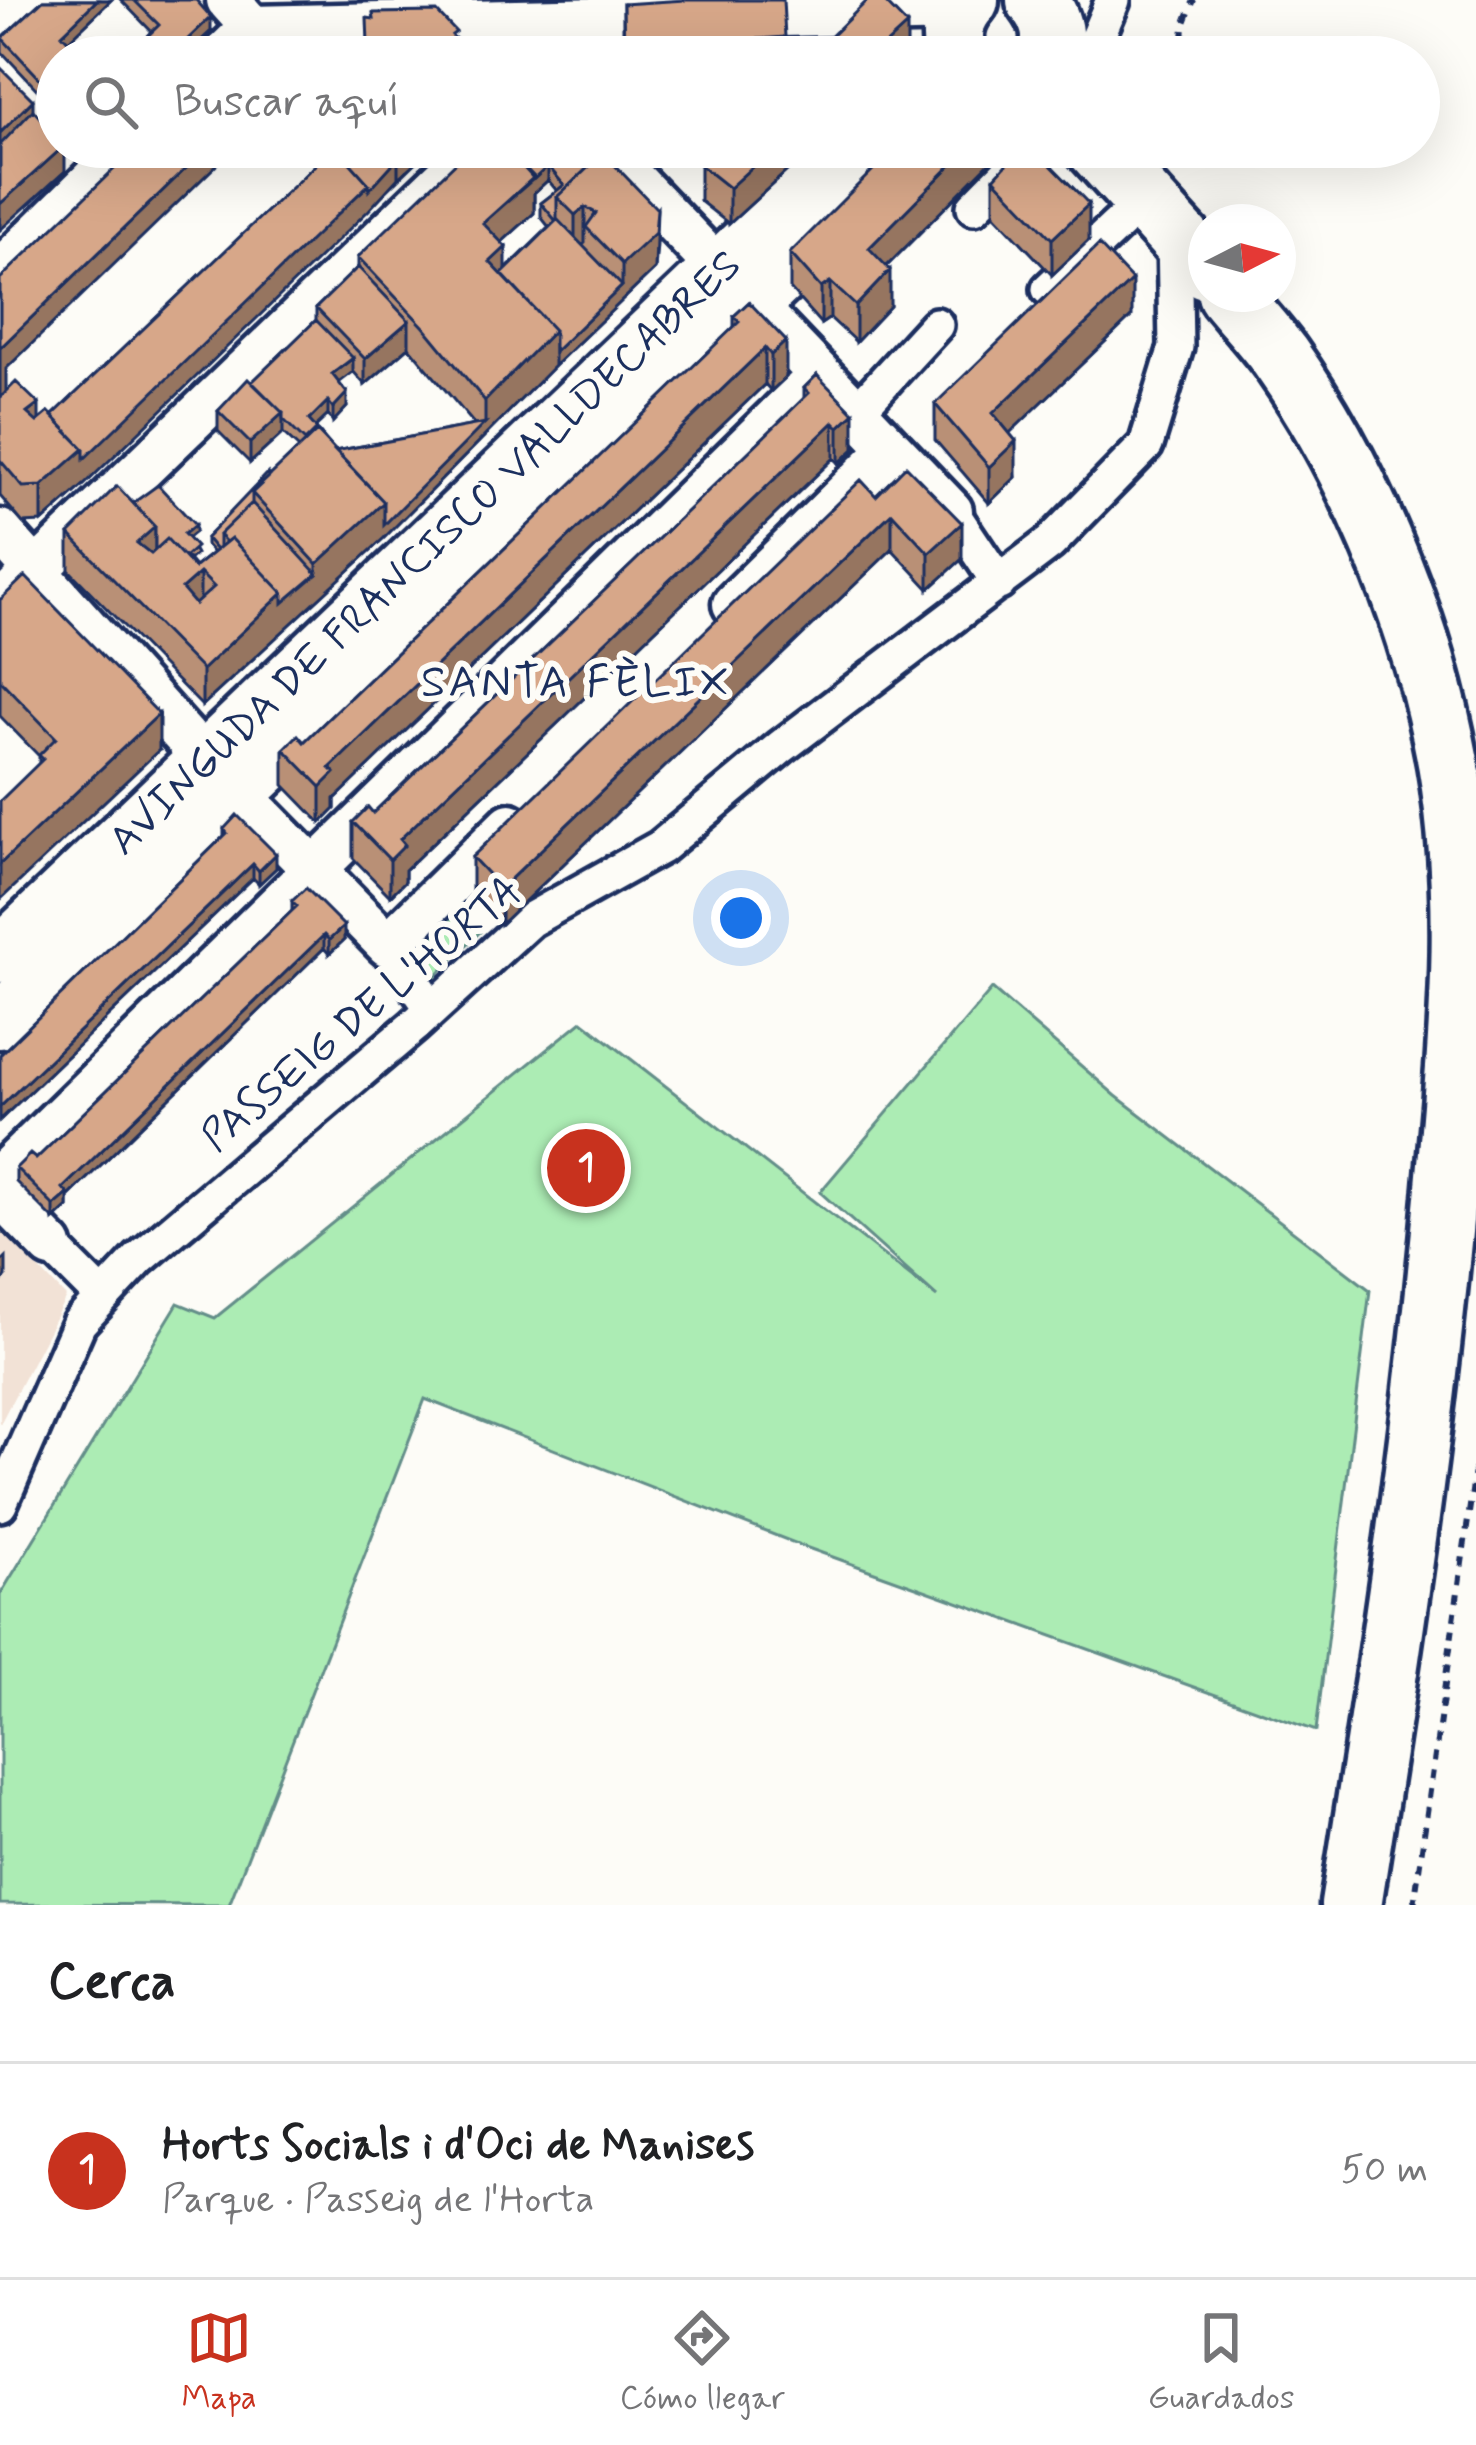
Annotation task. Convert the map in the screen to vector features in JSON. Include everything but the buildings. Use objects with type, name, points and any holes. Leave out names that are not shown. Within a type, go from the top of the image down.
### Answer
[{"type":"main road","points":[[1037,0],[1047,14],[1051,36]]},
{"type":"main road","points":[[1115,168],[1175,233]]},
{"type":"main road","points":[[1243,312],[1280,357],[1364,499],[1413,627],[1444,738],[1461,874],[1462,1008],[1432,1322],[1400,1597],[1352,1905]]},
{"type":"street","points":[[1098,36],[1113,0]]},
{"type":"street","points":[[240,14],[955,34]]},
{"type":"street","points":[[0,70],[36,107]]},
{"type":"street","points":[[0,271],[90,168]]},
{"type":"street","points":[[0,605],[455,168]]},
{"type":"street","points":[[622,168],[951,512],[999,583]]},
{"type":"street","name":"AVINGUDA DE FRANCISCO VALLDECABRES","points":[[736,287],[830,168]]},
{"type":"street","name":"AVINGUDA DE FRANCISCO VALLDECABRES","points":[[0,1021],[222,776],[736,287],[890,168]]},
{"type":"street","points":[[974,207],[1012,168]]},
{"type":"street","points":[[1049,289],[1175,233]]},
{"type":"street","name":"PASSEIG DE L'HORTA","points":[[0,1504],[79,1323],[156,1244],[432,1010],[530,920],[661,847],[781,747],[1050,543],[1146,446],[1176,347],[1175,233]]},
{"type":"street","points":[[856,412],[937,326]]},
{"type":"street","points":[[0,1177],[820,375]]},
{"type":"street","points":[[706,631],[891,448]]},
{"type":"street","points":[[0,531],[222,776],[388,945],[432,1010]]},
{"type":"street","name":"AVINGUDA DE FRANCISCO VALLDECABRES","points":[[0,955],[222,776]]},
{"type":"street","points":[[388,945],[539,796]]},
{"type":"street","points":[[0,1194],[101,1296]]},
{"type":"path","points":[[1184,36],[1194,0]]},
{"type":"path","points":[[1414,1905],[1476,1463]]},
{"type":"shaded area","points":[[0,1227],[66,1297],[0,1424]]},
{"type":"green space","points":[[460,910],[480,932],[428,983],[408,961]]},
{"type":"green space","points":[[992,989],[1116,1096],[1370,1290],[1316,1731],[805,1547],[425,1399],[229,1905],[0,1904],[0,1595],[178,1303],[215,1318],[582,1021],[937,1297],[820,1192]]},
{"type":"place","name":"Horts Socials i d'Oci de Manises","points":[[586,1168]]},
{"type":"district","name":"SANTA FÈLIX","points":[[576,680]]}]
